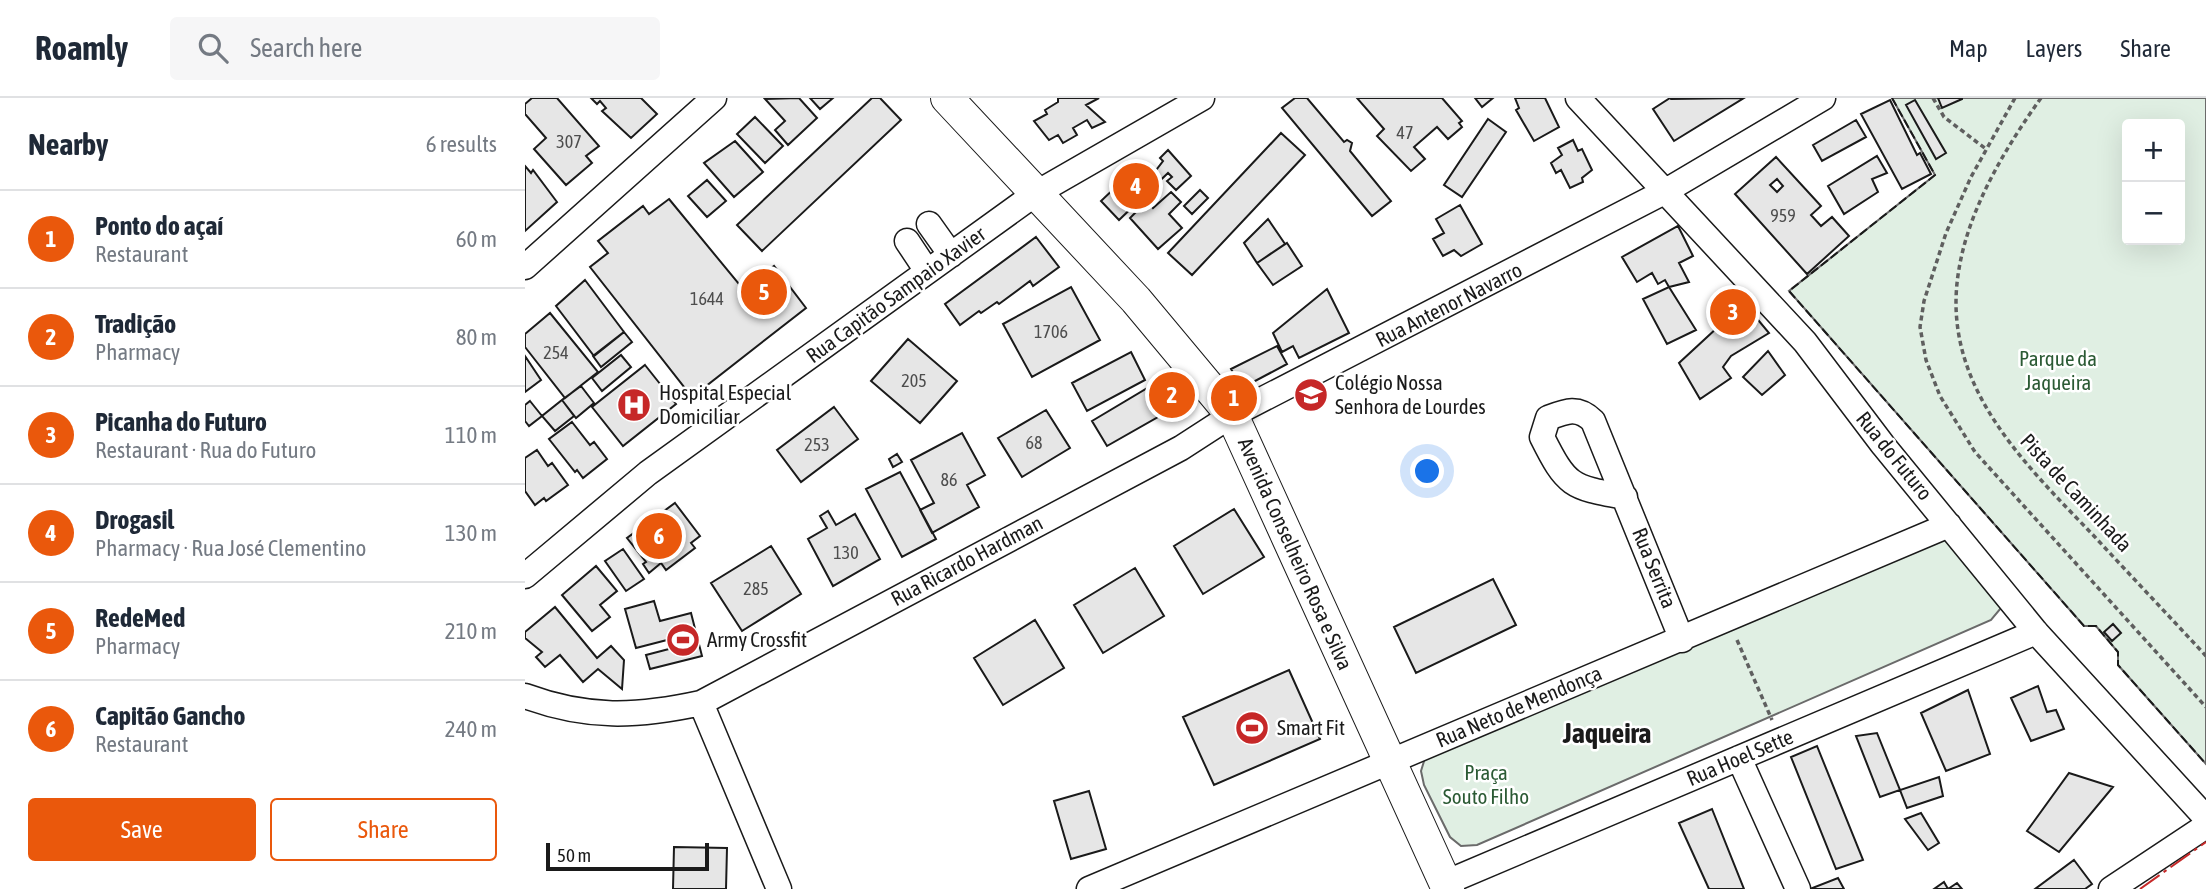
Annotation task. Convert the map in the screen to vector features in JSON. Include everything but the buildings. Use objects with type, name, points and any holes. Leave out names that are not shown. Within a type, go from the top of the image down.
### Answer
[{"type":"main road","name":"Avenida Conselheiro Rosa e Silva","points":[[947,98],[1136,300],[1233,415],[1446,886]]},
{"type":"street","points":[[525,267],[715,98]]},
{"type":"street","name":"Rua Capitão Sampaio Xavier","points":[[525,576],[648,473],[1035,194],[1202,98]]},
{"type":"street","name":"Rua do Futuro","points":[[1578,98],[1805,342],[1883,445],[2036,632],[2206,818]]},
{"type":"street","name":"Rua Antenor Navarro","points":[[1233,415],[1664,192],[1823,98]]},
{"type":"street","points":[[929,224],[951,255]]},
{"type":"street","points":[[907,241],[927,271]]},
{"type":"street","name":"Rua Ricardo Hardman","points":[[525,696],[556,708],[603,714],[649,714],[701,703],[1181,448],[1233,415]]},
{"type":"street","name":"Rua Serrita","points":[[1625,497],[1682,640]]},
{"type":"street","name":"Rua Neto de Mendonça","points":[[1089,889],[1949,525]]},
{"type":"street","name":"Rua Hoel Sette","points":[[1446,886],[2036,632]]},
{"type":"street","points":[[701,703],[779,889]]},
{"type":"street","points":[[1739,758],[1798,889]]},
{"type":"street","points":[[2111,889],[2206,826]]},
{"type":"path","points":[[1933,98],[1944,117],[1986,149]]},
{"type":"path","points":[[2015,98],[1986,149],[1947,233],[1924,301],[1920,327],[1922,346],[1940,397],[1975,452],[2206,707]]},
{"type":"path","name":"Pista de Caminhada","points":[[2041,98],[1992,179],[1972,221],[1959,270],[1958,309],[1964,359],[1989,413],[2018,457],[2206,656]]},
{"type":"path","points":[[1728,620],[1781,741]]},
{"type":"green space","name":"Parque da Jaqueira","points":[[1892,98],[2206,98],[2206,764],[2118,665],[2118,652],[2096,626],[2084,626],[1789,291],[1935,175]]},
{"type":"green space","name":"Praça Souto Filho","points":[[1945,539],[2001,608],[1991,620],[1477,845],[1461,846],[1450,837],[1424,785],[1421,771],[1425,758]]},
{"type":"fence","points":[[1892,98],[1935,175],[1789,291],[2084,626],[2096,626],[2118,652],[2118,665],[2206,764]]},
{"type":"power","points":[[2140,889],[2206,842]]},
{"type":"place","name":"Drogasil","points":[[1136,186]]},
{"type":"place","name":"RedeMed","points":[[764,292]]},
{"type":"place","name":"Picanha do Futuro","points":[[1733,312]]},
{"type":"place","name":"Tradição","points":[[1172,395]]},
{"type":"place","name":"Colégio Nossa Senhora de Lourdes","points":[[1311,395]]},
{"type":"place","name":"Ponto do açaí","points":[[1234,398]]},
{"type":"place","name":"Hospital Especial Domiciliar","points":[[634,405]]},
{"type":"place","name":"Capitão Gancho","points":[[659,536]]},
{"type":"place","name":"Army Crossfit","points":[[683,640]]},
{"type":"place","name":"Smart Fit","points":[[1252,728]]},
{"type":"district","name":"Jaqueira","points":[[1607,733]]}]
